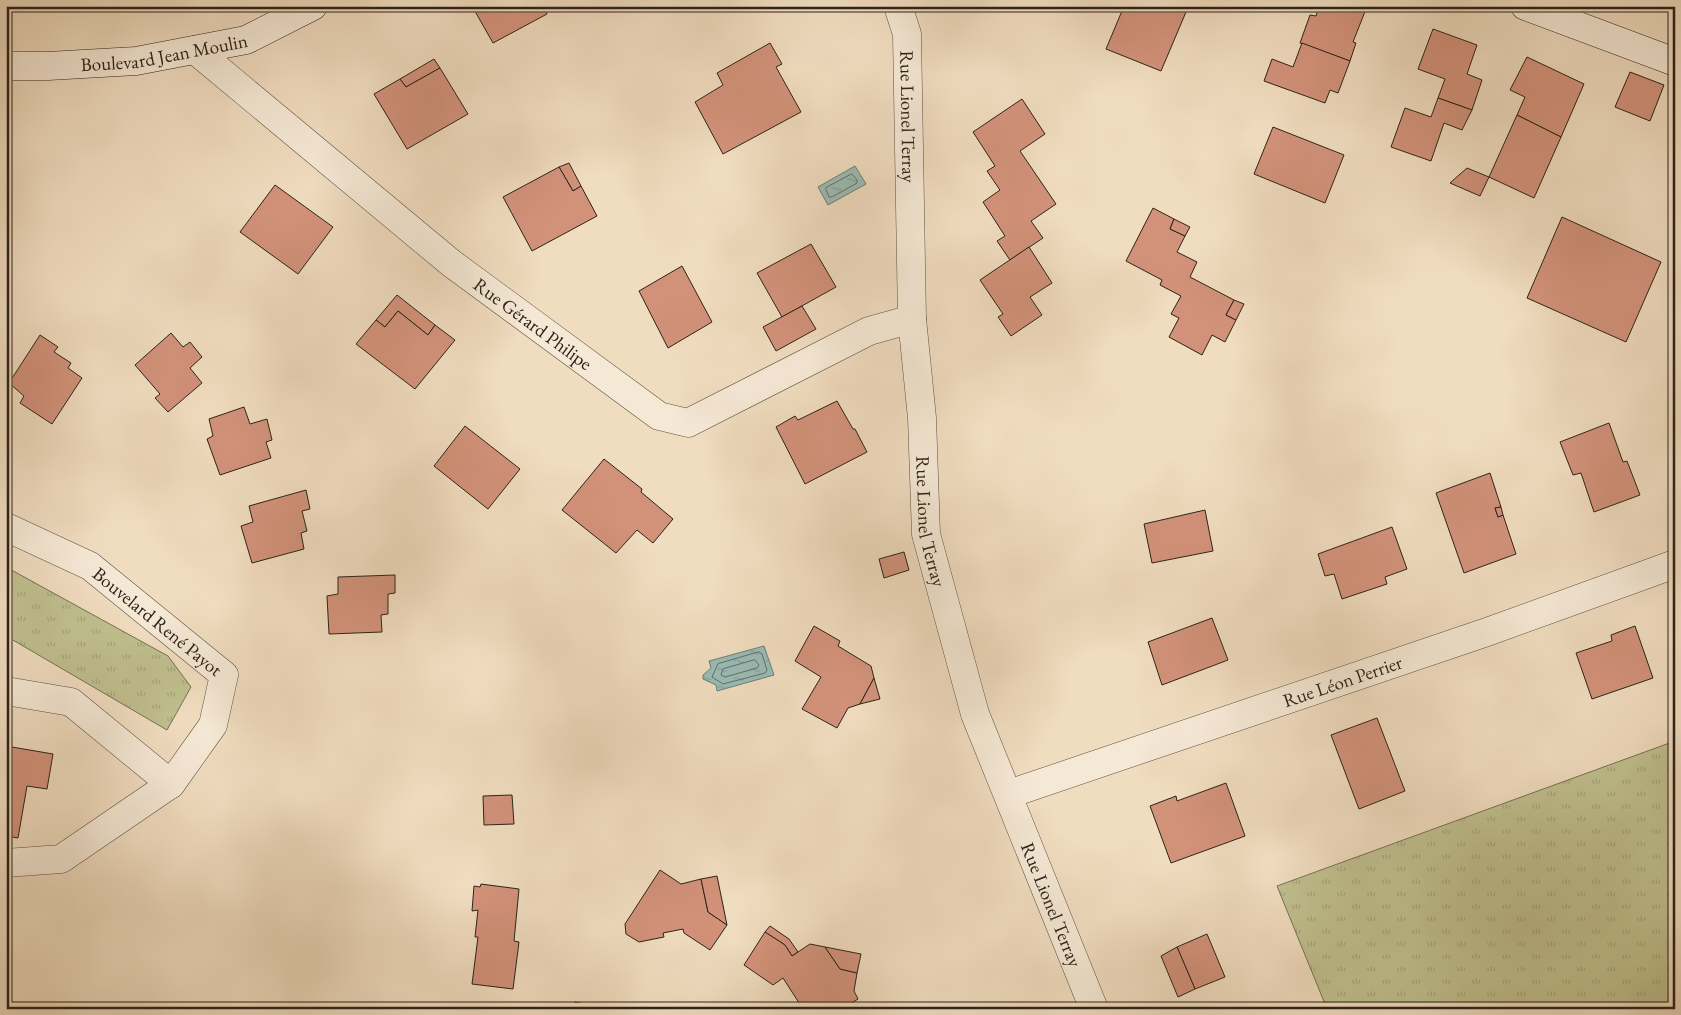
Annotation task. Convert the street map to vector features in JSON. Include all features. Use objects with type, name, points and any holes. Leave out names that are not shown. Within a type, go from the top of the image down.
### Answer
[{"type":"street","name":"Boulevard Jean Moulin","points":[[6,66],[48,66],[136,61],[195,50],[246,40],[313,6]]},
{"type":"street","name":"Rue Lionel Terray","points":[[898,6],[907,34],[912,320],[922,418],[926,534],[975,714],[1009,794],[1094,1009]]},
{"type":"street","points":[[1525,6],[1675,62]]},
{"type":"street","name":"Rue Gérard Philipe","points":[[195,50],[451,264],[659,416],[688,423],[869,331],[912,320]]},
{"type":"street","name":"Bouvelard René Payot","points":[[6,527],[90,566],[224,675],[213,725],[172,784],[61,859],[6,863]]},
{"type":"street","name":"Rue Léon Perrier","points":[[1009,794],[1478,636],[1675,564]]},
{"type":"street","points":[[6,690],[71,702],[172,784]]},
{"type":"green space","points":[[6,567],[168,656],[191,687],[167,730],[6,636]]},
{"type":"green space","points":[[1675,741],[1675,1009],[1327,1009],[1277,886]]},
{"type":"water","points":[[855,166],[866,184],[828,205],[818,187]]},
{"type":"water","points":[[764,646],[774,675],[717,691],[716,685],[703,679],[703,675],[711,668],[709,661]]},
{"type":"building","points":[[472,6],[543,6],[547,14],[493,43]]},
{"type":"building","points":[[1124,6],[1170,6],[1186,12],[1161,71],[1106,49]]},
{"type":"building","points":[[1319,6],[1359,6],[1366,9],[1353,42],[1356,43],[1350,61],[1300,43],[1310,15],[1316,16]]},
{"type":"building","points":[[1433,29],[1477,45],[1467,74],[1482,80],[1472,110],[1438,98],[1445,79],[1418,69]]},
{"type":"building","points":[[770,43],[782,64],[776,67],[801,112],[723,154],[695,102],[723,85],[717,73]]},
{"type":"building","points":[[1302,43],[1350,61],[1338,93],[1330,90],[1325,103],[1264,81],[1272,59],[1293,67]]},
{"type":"building","points":[[1527,57],[1584,84],[1561,137],[1517,115],[1525,97],[1510,90]]},
{"type":"building","points":[[434,59],[440,68],[406,87],[400,79]]},
{"type":"building","points":[[440,68],[468,114],[407,149],[374,94],[400,79],[406,87]]},
{"type":"building","points":[[1630,72],[1664,85],[1650,121],[1615,107]]},
{"type":"building","points":[[1438,98],[1472,110],[1462,130],[1444,123],[1431,161],[1391,147],[1405,108],[1431,117]]},
{"type":"building","points":[[1022,99],[1045,134],[1020,151],[1056,204],[1031,221],[1043,238],[1010,260],[997,241],[1005,236],[983,202],[1000,190],[987,171],[995,166],[973,132]]},
{"type":"building","points":[[1517,115],[1561,137],[1534,198],[1489,177]]},
{"type":"building","points":[[1273,127],[1344,155],[1325,203],[1254,174]]},
{"type":"building","points":[[569,163],[581,186],[573,191],[559,167]]},
{"type":"building","points":[[559,167],[573,191],[581,186],[597,216],[532,251],[503,197]]},
{"type":"building","points":[[1467,168],[1489,177],[1480,196],[1450,183]]},
{"type":"building","points":[[275,185],[333,227],[298,274],[240,232]]},
{"type":"building","points":[[1153,208],[1174,219],[1170,229],[1185,236],[1177,252],[1197,262],[1190,277],[1234,300],[1226,315],[1236,320],[1225,342],[1212,335],[1202,355],[1169,337],[1179,318],[1171,314],[1181,296],[1160,285],[1162,280],[1126,261]]},
{"type":"building","points":[[1562,217],[1661,262],[1626,342],[1527,298]]},
{"type":"building","points":[[1174,219],[1190,227],[1185,236],[1170,229]]},
{"type":"building","points":[[811,244],[836,287],[782,317],[757,273]]},
{"type":"building","points":[[1029,247],[1052,283],[1030,297],[1042,315],[1011,336],[998,317],[1003,314],[980,280]]},
{"type":"building","points":[[682,266],[712,322],[668,348],[639,291]]},
{"type":"building","points":[[397,295],[435,325],[428,335],[398,311],[385,327],[376,320]]},
{"type":"building","points":[[1234,300],[1244,304],[1236,320],[1226,315]]},
{"type":"building","points":[[802,306],[816,329],[776,351],[763,327]]},
{"type":"building","points":[[398,311],[428,335],[435,325],[455,340],[415,389],[356,344],[376,320],[385,327]]},
{"type":"building","points":[[171,333],[183,347],[190,342],[202,357],[190,368],[202,383],[168,412],[155,398],[160,394],[135,365]]},
{"type":"building","points":[[40,335],[58,347],[54,352],[71,363],[68,368],[82,378],[52,424],[20,403],[24,396],[9,383]]},
{"type":"building","points":[[837,401],[867,452],[805,484],[776,427],[795,416],[798,420]]},
{"type":"building","points":[[244,407],[250,424],[267,419],[272,440],[266,442],[271,458],[220,475],[207,439],[213,436],[209,419]]},
{"type":"building","points":[[1609,423],[1623,462],[1627,461],[1640,495],[1594,512],[1581,473],[1573,475],[1560,442]]},
{"type":"building","points":[[465,426],[520,469],[488,509],[434,466]]},
{"type":"building","points":[[604,459],[642,489],[641,492],[673,519],[653,543],[637,530],[616,553],[562,510]]},
{"type":"building","points":[[1490,473],[1501,507],[1495,508],[1498,517],[1503,515],[1516,554],[1464,573],[1436,493]]},
{"type":"building","points":[[306,490],[310,509],[302,511],[307,531],[301,533],[304,549],[252,563],[241,526],[253,522],[249,506]]},
{"type":"building","points":[[1501,507],[1503,515],[1498,517],[1495,508]]},
{"type":"building","points":[[1205,510],[1213,551],[1152,563],[1144,524]]},
{"type":"building","points":[[1392,527],[1407,569],[1385,577],[1387,584],[1342,599],[1334,574],[1325,576],[1318,554]]},
{"type":"building","points":[[904,552],[909,570],[884,578],[879,559]]},
{"type":"building","points":[[395,575],[395,593],[388,594],[388,614],[381,615],[382,632],[329,634],[327,596],[338,594],[338,577]]},
{"type":"building","points":[[1212,618],[1228,660],[1162,685],[1148,642]]},
{"type":"building","points":[[814,626],[840,641],[838,646],[871,666],[874,678],[860,704],[848,708],[837,728],[802,709],[821,677],[795,661]]},
{"type":"building","points":[[1635,626],[1653,678],[1592,699],[1576,653],[1612,641],[1611,635]]},
{"type":"building","points":[[874,678],[880,699],[860,704]]},
{"type":"building","points":[[1377,718],[1405,791],[1359,809],[1331,735]]},
{"type":"building","points":[[6,746],[53,754],[47,789],[27,786],[18,838],[6,836]]},
{"type":"building","points":[[1226,783],[1245,836],[1171,863],[1150,806],[1176,796],[1177,801]]},
{"type":"building","points":[[512,795],[514,824],[484,825],[483,796]]},
{"type":"building","points":[[660,870],[681,884],[701,879],[708,912],[727,925],[710,950],[684,933],[683,929],[663,933],[664,937],[639,942],[626,934],[625,924]]},
{"type":"building","points":[[717,876],[727,925],[708,912],[701,879]]},
{"type":"building","points":[[481,884],[519,889],[514,941],[519,942],[513,989],[472,984],[478,937],[475,937],[478,910],[472,911],[474,886],[480,887]]},
{"type":"building","points":[[770,926],[789,939],[798,952],[792,956],[785,945],[765,932]]},
{"type":"building","points":[[765,932],[785,945],[792,956],[810,944],[825,947],[840,969],[857,973],[854,991],[858,999],[842,1009],[803,1009],[783,978],[773,985],[744,965]]},
{"type":"building","points":[[1207,934],[1225,977],[1195,989],[1177,947]]},
{"type":"building","points":[[825,947],[861,954],[857,973],[840,969]]},
{"type":"building","points":[[1177,947],[1195,989],[1178,997],[1161,956]]},
{"type":"building","points":[[575,1002],[589,1005],[588,1009],[574,1009]]}]
